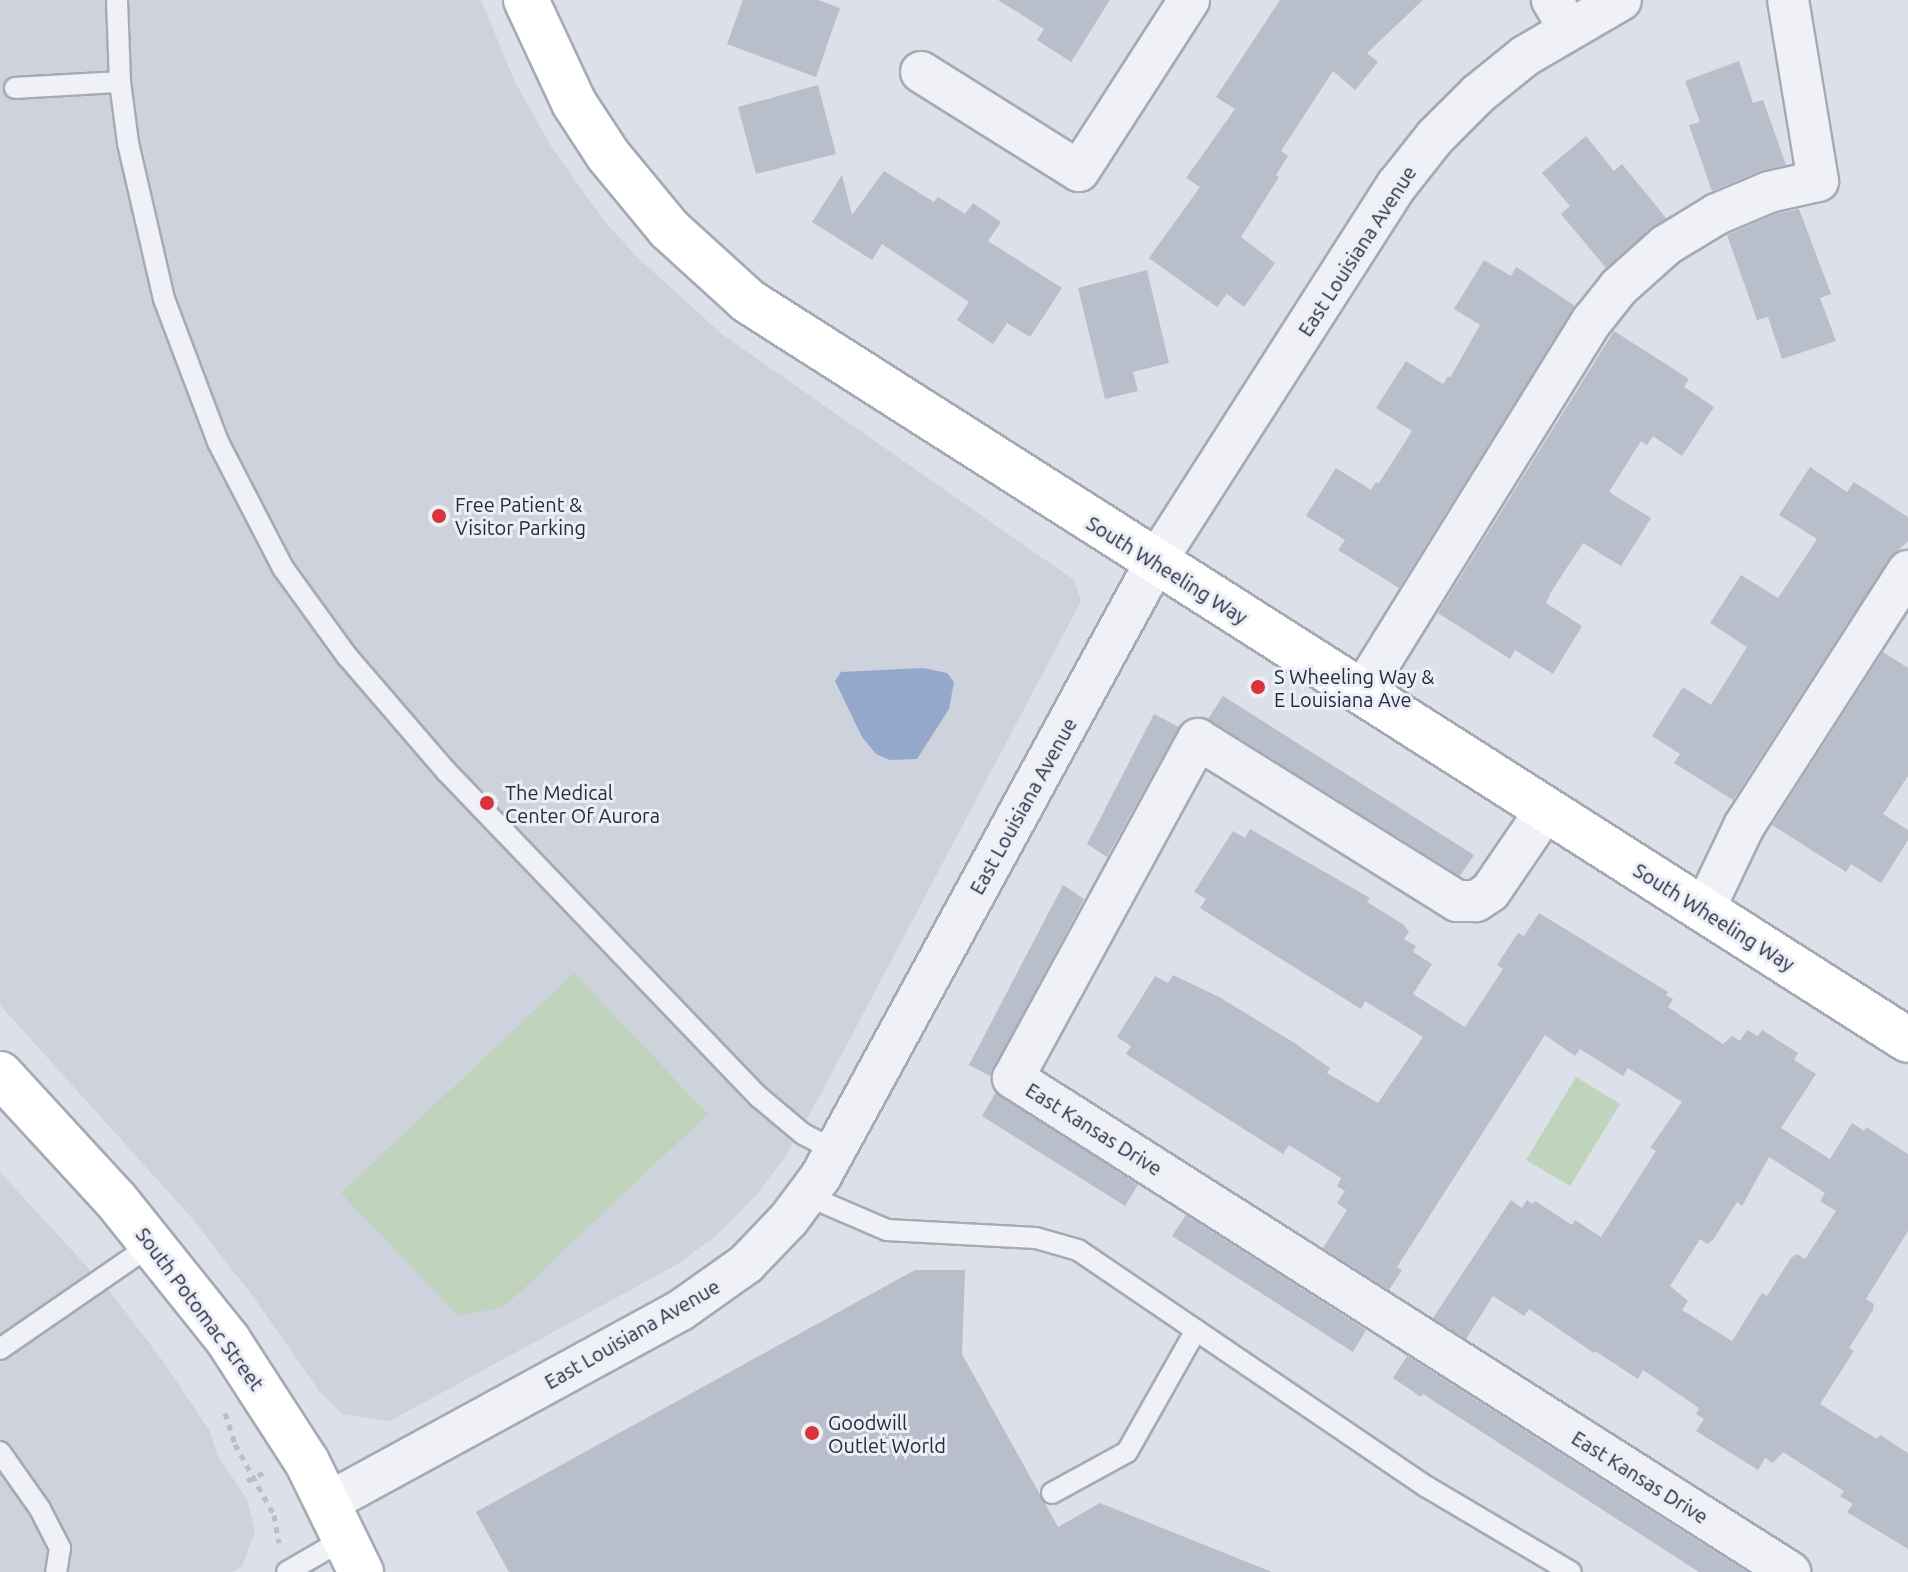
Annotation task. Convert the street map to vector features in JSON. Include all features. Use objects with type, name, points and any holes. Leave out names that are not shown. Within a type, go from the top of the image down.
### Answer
[{"type":"street","name":"South Wheeling Way","points":[[526,0],[574,103],[608,155],[650,209],[714,273],[765,313],[1908,1040]]},
{"type":"street","points":[[921,72],[1079,171],[1189,0]]},
{"type":"street","name":"East Louisiana Avenue","points":[[345,1537],[701,1298],[763,1248],[808,1196],[1155,563],[1397,185],[1435,137],[1478,94],[1525,56],[1560,14],[1621,0]]},
{"type":"street","points":[[1361,693],[1592,321],[1619,287],[1666,245],[1717,214],[1769,192],[1818,181],[1788,0]]},
{"type":"street","points":[[1704,910],[1744,826],[1908,571]]},
{"type":"street","name":"East Kansas Drive","points":[[1546,810],[1490,892],[1476,901],[1457,901],[1198,739],[1013,1078],[1790,1572]]},
{"type":"street","name":"South Potomac Street","points":[[0,1074],[152,1244],[228,1340],[345,1537]]},
{"type":"lane","points":[[117,0],[120,82],[134,182],[164,299],[182,355],[218,442],[258,525],[312,613],[446,771],[759,1097],[803,1134],[835,1150]]},
{"type":"lane","points":[[15,88],[120,82]]},
{"type":"lane","points":[[808,1196],[887,1230],[1036,1238],[1065,1244],[1427,1487],[1571,1572]]},
{"type":"lane","points":[[0,1349],[152,1244]]},
{"type":"lane","points":[[1052,1493],[1127,1452],[1196,1330]]},
{"type":"lane","points":[[0,1452],[40,1509],[60,1548],[56,1572]]},
{"type":"lane","points":[[287,1572],[345,1537]]},
{"type":"path","points":[[221,1401],[235,1444],[279,1526],[279,1543],[275,1549]]},
{"type":"path","points":[[247,1481],[265,1472]]},
{"type":"shaded area","name":"The Medical Center Of Aurora","points":[[0,0],[481,0],[515,82],[552,148],[605,222],[638,258],[723,335],[1074,580],[1081,601],[824,1088],[786,1155],[758,1193],[719,1233],[678,1264],[390,1421],[342,1414],[320,1392],[252,1295],[190,1216],[0,1005]]},
{"type":"shaded area","points":[[0,1172],[112,1294],[210,1431],[217,1455],[247,1499],[255,1531],[242,1567],[232,1572],[0,1572]]},
{"type":"green space","points":[[574,973],[708,1114],[504,1307],[458,1316],[341,1193]]},
{"type":"green space","points":[[1576,1077],[1620,1104],[1570,1186],[1526,1160]]},
{"type":"water","points":[[923,668],[947,673],[954,682],[949,709],[917,759],[890,760],[876,754],[862,737],[835,681],[841,672]]},
{"type":"building","points":[[743,0],[818,0],[840,8],[816,77],[727,44]]},
{"type":"building","points":[[998,0],[1110,0],[1071,62],[1037,40],[1044,29]]},
{"type":"building","points":[[1280,0],[1423,0],[1367,53],[1378,62],[1355,90],[1333,71],[1281,151],[1288,156],[1276,175],[1279,177],[1241,237],[1275,263],[1244,307],[1227,294],[1217,307],[1149,258],[1200,187],[1186,178],[1235,109],[1216,97]]},
{"type":"building","points":[[1739,61],[1753,103],[1763,100],[1786,165],[1760,171],[1712,191],[1689,125],[1700,122],[1685,81]]},
{"type":"building","points":[[818,85],[836,154],[756,174],[738,107]]},
{"type":"building","points":[[1586,136],[1614,171],[1622,164],[1666,218],[1606,268],[1561,214],[1570,206],[1542,173]]},
{"type":"building","points":[[884,171],[934,202],[938,197],[965,214],[973,203],[1001,222],[988,241],[1062,288],[1030,337],[1007,323],[993,344],[957,320],[969,302],[882,244],[872,260],[812,222],[842,175],[852,215]]},
{"type":"building","points":[[1799,209],[1831,294],[1820,298],[1836,341],[1782,359],[1768,317],[1757,320],[1727,235],[1776,214]]},
{"type":"building","points":[[1484,260],[1511,276],[1516,267],[1575,306],[1399,588],[1338,550],[1345,540],[1306,516],[1336,468],[1371,490],[1376,482],[1379,483],[1412,431],[1376,408],[1406,361],[1443,384],[1448,376],[1450,378],[1480,325],[1454,309]]},
{"type":"building","points":[[1147,270],[1169,363],[1133,372],[1138,391],[1105,399],[1078,288]]},
{"type":"building","points":[[1614,331],[1689,379],[1684,387],[1714,407],[1682,456],[1653,436],[1647,445],[1641,441],[1609,492],[1651,518],[1621,566],[1583,543],[1551,592],[1546,603],[1582,626],[1553,674],[1515,650],[1510,659],[1438,613]]},
{"type":"building","points":[[1810,467],[1847,492],[1854,482],[1908,517],[1908,541],[1889,559],[1733,800],[1674,763],[1680,754],[1652,736],[1683,687],[1711,705],[1747,647],[1710,623],[1741,575],[1778,598],[1817,539],[1779,515]]},
{"type":"building","points":[[1883,652],[1908,668],[1908,776],[1883,814],[1908,830],[1908,840],[1881,883],[1851,864],[1846,872],[1772,825]]},
{"type":"building","points":[[1223,696],[1474,855],[1460,876],[1208,719]]},
{"type":"building","points":[[1154,714],[1179,727],[1107,857],[1087,844]]},
{"type":"building","points":[[1250,829],[1370,898],[1367,902],[1404,925],[1409,932],[1404,939],[1416,946],[1413,952],[1432,964],[1413,994],[1465,1027],[1503,969],[1497,965],[1518,933],[1524,936],[1539,913],[1668,992],[1666,995],[1673,999],[1668,1007],[1723,1044],[1732,1036],[1740,1041],[1747,1030],[1758,1036],[1762,1030],[1798,1053],[1794,1060],[1816,1074],[1781,1128],[1830,1159],[1852,1123],[1864,1131],[1866,1127],[1908,1154],[1908,1231],[1866,1299],[1874,1304],[1873,1310],[1849,1348],[1854,1351],[1820,1404],[1877,1439],[1880,1435],[1908,1453],[1908,1549],[1847,1512],[1853,1504],[1840,1496],[1844,1491],[1783,1452],[1773,1463],[1765,1458],[1758,1470],[1696,1431],[1704,1419],[1696,1414],[1699,1408],[1643,1370],[1638,1379],[1529,1309],[1524,1316],[1493,1296],[1466,1339],[1433,1318],[1511,1200],[1522,1208],[1527,1200],[1533,1204],[1535,1201],[1572,1225],[1575,1220],[1601,1237],[1656,1151],[1650,1148],[1682,1102],[1628,1068],[1623,1076],[1580,1049],[1575,1056],[1545,1035],[1397,1267],[1402,1270],[1389,1290],[1323,1248],[1347,1210],[1337,1203],[1345,1191],[1337,1186],[1341,1178],[1289,1145],[1283,1154],[1126,1054],[1131,1046],[1117,1037],[1155,976],[1168,983],[1173,975],[1219,997],[1293,1042],[1330,1068],[1327,1073],[1378,1103],[1423,1037],[1365,1001],[1361,1009],[1200,908],[1206,899],[1194,892],[1233,831],[1245,838]],"holes":[[[1769,1157],[1825,1193],[1820,1201],[1836,1211],[1805,1259],[1797,1254],[1791,1258],[1767,1296],[1762,1293],[1732,1341],[1682,1310],[1688,1301],[1670,1286],[1700,1239],[1707,1244],[1713,1240],[1737,1202],[1742,1206]]]},
{"type":"building","points":[[1063,885],[1084,899],[990,1076],[969,1065]]},
{"type":"building","points":[[996,1092],[1138,1185],[1125,1206],[982,1116]]},
{"type":"building","points":[[1186,1215],[1366,1330],[1353,1352],[1172,1236]]},
{"type":"building","name":"Goodwill Outlet World","points":[[915,1270],[965,1270],[962,1354],[1058,1527],[1100,1503],[1272,1572],[509,1572],[476,1512]]},
{"type":"building","points":[[1407,1356],[1747,1572],[1699,1572],[1423,1394],[1421,1397],[1393,1378]]},
{"type":"place","name":"Free Patient & Visitor Parking","points":[[439,516]]},
{"type":"place","name":"S Wheeling Way & E Louisiana Ave","points":[[1258,687]]},
{"type":"place","name":"The Medical Center Of Aurora","points":[[487,803]]},
{"type":"place","name":"Goodwill Outlet World","points":[[812,1433]]}]
